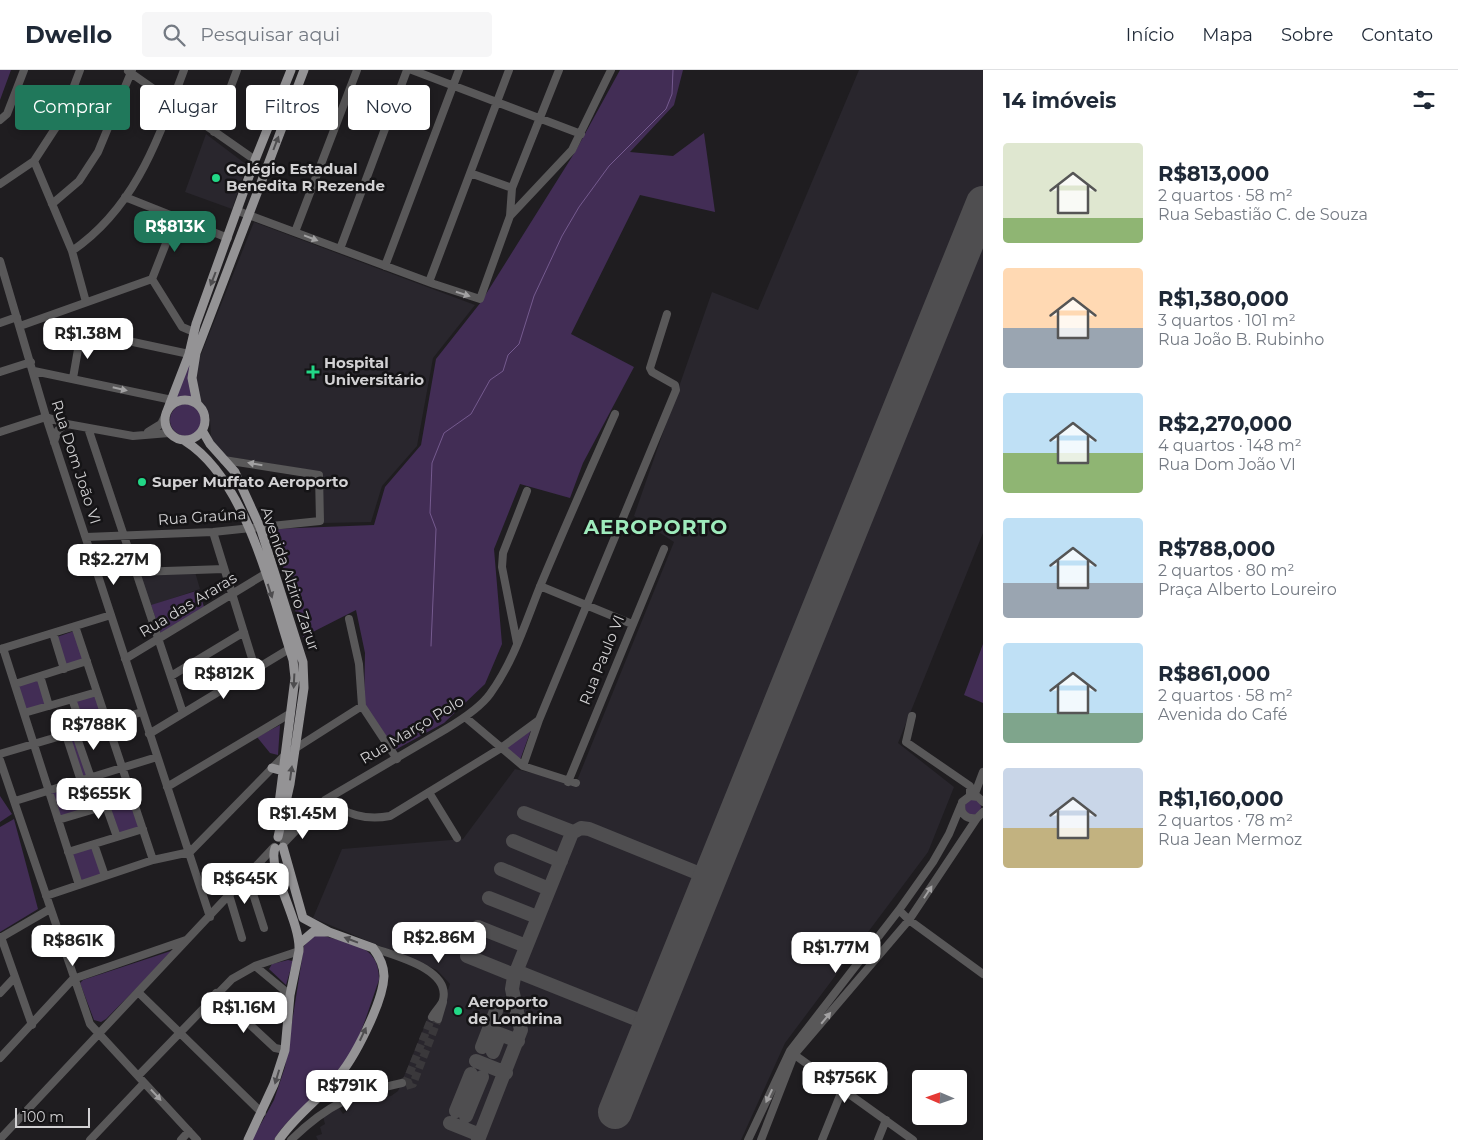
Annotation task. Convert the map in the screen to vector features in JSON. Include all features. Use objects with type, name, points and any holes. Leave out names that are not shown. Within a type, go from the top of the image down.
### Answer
[{"type":"main road","points":[[291,70],[255,160],[166,414],[169,433],[179,440],[192,440],[202,432],[205,426],[205,413],[197,403],[192,385],[192,368],[304,70]]},
{"type":"main road","points":[[195,328],[206,330]]},
{"type":"main road","points":[[166,414],[172,405],[184,400],[197,403]]},
{"type":"main road","name":"Avenida Alziro Zarur","points":[[202,432],[235,472],[260,527],[303,662],[304,688],[278,843]]},
{"type":"main road","name":"Avenida Alziro Zarur","points":[[185,441],[200,450],[223,476],[249,528],[289,649],[295,678],[283,771],[278,843]]},
{"type":"main road","points":[[272,768],[283,771]]},
{"type":"main road","points":[[282,818],[300,823]]},
{"type":"main road","points":[[248,1140],[274,1084],[284,1050],[290,995],[299,947],[294,905],[278,843]]},
{"type":"main road","points":[[279,1140],[337,1078],[355,1052],[382,988],[382,965],[373,948],[329,932],[303,918],[294,905]]},
{"type":"main road","points":[[299,947],[313,932],[329,932]]},
{"type":"street","points":[[0,120],[7,114],[24,70]]},
{"type":"street","points":[[0,184],[34,161],[62,118],[80,70]]},
{"type":"street","points":[[178,85],[184,70]]},
{"type":"street","points":[[214,132],[237,70]]},
{"type":"street","points":[[295,232],[357,70]]},
{"type":"street","points":[[340,249],[407,70]]},
{"type":"street","points":[[412,70],[581,134]]},
{"type":"street","points":[[385,266],[459,70]]},
{"type":"street","points":[[429,282],[509,70]]},
{"type":"street","points":[[238,211],[480,299],[510,216],[512,188],[558,70]]},
{"type":"street","points":[[510,216],[572,150],[611,70]]},
{"type":"street","points":[[52,204],[79,181],[98,152],[129,71],[148,85]]},
{"type":"street","points":[[72,251],[93,236],[125,197],[147,164],[161,130]]},
{"type":"street","points":[[211,130],[255,160]]},
{"type":"street","points":[[34,161],[72,251],[86,302]]},
{"type":"street","points":[[470,173],[512,188]]},
{"type":"street","points":[[125,197],[228,238]]},
{"type":"street","points":[[20,326],[152,279],[176,218]]},
{"type":"street","name":"Rua Dom João VI","points":[[0,261],[54,442],[210,917]]},
{"type":"street","points":[[152,279],[183,328],[195,328]]},
{"type":"street","points":[[465,717],[523,766],[539,720],[676,390],[675,385],[652,372],[650,368],[667,314]]},
{"type":"street","points":[[0,323],[17,317]]},
{"type":"street","points":[[73,378],[80,338],[91,333],[188,354]]},
{"type":"street","points":[[0,372],[31,362]]},
{"type":"street","points":[[34,371],[172,400]]},
{"type":"street","points":[[142,435],[161,424],[166,414]]},
{"type":"street","name":"Rua Março Polo","points":[[0,1139],[210,917],[247,875],[278,843],[325,800],[465,717],[489,696],[501,677],[517,643],[615,414]]},
{"type":"street","points":[[0,432],[46,417],[88,428],[142,435],[169,433]]},
{"type":"street","points":[[54,442],[58,430],[67,424]]},
{"type":"street","points":[[88,428],[183,713]]},
{"type":"street","name":"Rua Graúna","points":[[86,537],[213,532],[320,521],[319,475],[224,460]]},
{"type":"street","points":[[517,643],[502,567],[503,552],[527,491]]},
{"type":"street","points":[[213,532],[255,668]]},
{"type":"street","name":"Rua Paulo VI","points":[[523,766],[572,783],[632,624],[664,548]]},
{"type":"street","points":[[136,572],[224,569]]},
{"type":"street","name":"Rua das Araras","points":[[125,659],[265,574]]},
{"type":"street","points":[[540,586],[632,624]]},
{"type":"street","points":[[79,885],[2,648],[111,615]]},
{"type":"street","points":[[349,619],[359,664],[362,706],[397,759]]},
{"type":"street","points":[[75,626],[153,860]]},
{"type":"street","points":[[171,676],[244,632]]},
{"type":"street","points":[[53,633],[64,669]]},
{"type":"street","points":[[149,734],[298,643]]},
{"type":"street","points":[[15,684],[87,662]]},
{"type":"street","points":[[40,676],[49,706]]},
{"type":"street","points":[[24,713],[97,692]]},
{"type":"street","points":[[72,699],[91,778]]},
{"type":"street","points":[[46,896],[153,860],[190,852],[285,755],[362,706]]},
{"type":"street","points":[[0,754],[142,712]]},
{"type":"street","points":[[168,786],[291,714]]},
{"type":"street","points":[[912,716],[906,742],[970,786],[978,799]]},
{"type":"street","points":[[325,800],[341,810],[358,817],[374,819],[390,816],[430,794],[501,748],[539,720]]},
{"type":"street","points":[[66,735],[85,812]]},
{"type":"street","points":[[14,801],[157,757]]},
{"type":"street","points":[[0,760],[73,979],[90,1024],[98,1035],[197,1140]]},
{"type":"street","points":[[978,799],[983,772]]},
{"type":"street","points":[[430,794],[457,838]]},
{"type":"street","points":[[58,820],[132,798]]},
{"type":"street","points":[[748,1140],[792,1053],[933,862],[949,834],[964,799],[978,799]]},
{"type":"street","points":[[961,805],[962,812],[966,817],[977,818]]},
{"type":"street","points":[[106,806],[117,837]]},
{"type":"street","points":[[761,1140],[792,1053],[910,920],[977,818],[983,812]]},
{"type":"street","points":[[68,852],[142,829]]},
{"type":"street","points":[[94,844],[105,876]]},
{"type":"street","points":[[247,875],[264,928]]},
{"type":"street","points":[[229,895],[242,938]]},
{"type":"street","points":[[204,898],[218,908]]},
{"type":"street","points":[[32,1025],[0,938],[50,909]]},
{"type":"street","points":[[899,910],[983,974]]},
{"type":"street","points":[[0,1058],[73,979],[188,940]]},
{"type":"street","points":[[138,1076],[216,993],[232,979],[255,966],[299,947]]},
{"type":"street","points":[[373,948],[434,974],[442,983],[443,1002],[435,1018]]},
{"type":"street","points":[[255,966],[290,995]]},
{"type":"street","points":[[0,993],[15,977]]},
{"type":"street","points":[[138,992],[262,1113]]},
{"type":"street","points":[[216,993],[275,1048],[284,1050]]},
{"type":"street","points":[[792,1053],[844,1088],[913,1140]]},
{"type":"street","points":[[90,1140],[144,1083]]},
{"type":"street","points":[[291,1140],[324,1110],[368,1091],[404,1084]]},
{"type":"street","points":[[822,1140],[844,1088]]},
{"type":"street","points":[[878,1140],[886,1120]]},
{"type":"street","points":[[181,1140],[189,1132]]},
{"type":"shaded area","points":[[0,70],[11,70],[0,100]]},
{"type":"shaded area","points":[[620,70],[683,70],[674,105],[630,152],[673,156],[704,133],[715,212],[640,195],[571,334],[634,367],[583,463],[570,498],[520,484],[494,549],[502,644],[485,684],[444,723],[395,750],[364,705],[365,653],[356,610],[303,637],[272,529],[374,525],[385,487],[421,445],[436,359],[481,302],[575,152]]},
{"type":"shaded area","points":[[859,70],[983,70],[983,533],[898,743],[954,787],[928,852],[785,1043],[741,1140],[318,1140],[316,1136],[322,1134],[320,1127],[325,1124],[323,1117],[330,1112],[339,1108],[343,1114],[347,1111],[345,1106],[354,1102],[391,1096],[398,1091],[429,1015],[438,1019],[450,984],[437,970],[313,918],[342,849],[463,839],[515,769],[576,783],[674,542],[634,516],[712,292],[758,310]]},
{"type":"shaded area","name":"Colégio Estadual Benedita R Rezende","points":[[206,134],[247,165],[232,209],[185,192]]},
{"type":"shaded area","name":"Hospital Universitário","points":[[254,222],[475,305],[433,358],[417,446],[382,486],[371,522],[324,523],[322,472],[224,456],[211,438],[210,417],[201,402],[195,377],[196,367]]},
{"type":"shaded area","points":[[197,336],[200,337],[193,397],[176,399]]},
{"type":"shaded area","points":[[186,404],[192,405],[197,409],[201,414],[201,426],[197,431],[192,435],[186,436],[180,435],[175,431],[171,426],[170,420],[171,414],[175,409],[180,405]]},
{"type":"shaded area","points":[[195,572],[200,589],[150,606],[139,574]]},
{"type":"shaded area","points":[[199,590],[204,607],[161,634],[151,605]]},
{"type":"shaded area","points":[[74,631],[84,660],[65,666],[57,637]]},
{"type":"shaded area","points":[[983,644],[983,703],[964,695]]},
{"type":"shaded area","points":[[39,679],[47,705],[25,711],[17,685]]},
{"type":"shaded area","points":[[96,694],[105,721],[84,727],[75,700]]},
{"type":"shaded area","points":[[280,725],[278,755],[270,753],[257,737]]},
{"type":"shaded area","points":[[531,730],[520,760],[504,749]]},
{"type":"shaded area","points":[[74,734],[89,777],[82,778],[68,737]]},
{"type":"shaded area","points":[[74,785],[82,811],[59,817],[51,791]]},
{"type":"shaded area","points":[[0,796],[12,814],[0,822]]},
{"type":"shaded area","points":[[973,799],[979,801],[981,807],[979,813],[973,815],[967,813],[965,807],[967,801]]},
{"type":"shaded area","points":[[131,801],[139,828],[118,834],[109,808]]},
{"type":"shaded area","points":[[14,819],[38,909],[0,932],[0,827]]},
{"type":"shaded area","points":[[93,847],[102,875],[80,882],[71,854]]},
{"type":"shaded area","points":[[321,935],[361,947],[368,952],[378,968],[379,980],[355,1046],[344,1065],[289,1120],[274,1140],[252,1140],[274,1100],[285,1067],[304,946],[313,936]]},
{"type":"shaded area","points":[[174,950],[106,1019],[101,1022],[94,1020],[80,983],[83,980]]},
{"type":"shaded area","points":[[288,960],[293,961],[286,985],[269,969],[272,964]]},
{"type":"waterway","points":[[431,646],[436,529],[430,513],[432,463],[444,433],[471,414],[490,380],[503,371],[508,355],[519,344],[534,296],[562,236],[579,207],[609,166],[666,109],[672,94],[673,70]]},
{"type":"taxiway","points":[[524,813],[573,832]]},
{"type":"taxiway","points":[[478,1140],[521,1030],[512,989],[514,977],[572,833],[581,828],[589,829],[710,878]]},
{"type":"taxiway","points":[[513,841],[561,861]]},
{"type":"taxiway","points":[[501,869],[549,889]]},
{"type":"taxiway","points":[[489,898],[537,917]]},
{"type":"taxiway","points":[[478,927],[526,946]]},
{"type":"taxiway","points":[[467,956],[514,975]]},
{"type":"taxiway","points":[[516,971],[651,1025]]},
{"type":"taxiway","points":[[482,1047],[496,1011]]},
{"type":"taxiway","points":[[489,1030],[518,1041]]},
{"type":"taxiway","points":[[493,1052],[500,1034]]},
{"type":"taxiway","points":[[476,1061],[506,1073]]},
{"type":"taxiway","points":[[456,1111],[471,1074]]},
{"type":"taxiway","points":[[466,1116],[482,1077]]},
{"type":"taxiway","points":[[450,1123],[480,1135]]},
{"type":"runway","points":[[615,1112],[983,203]]},
{"type":"tunnel","points":[[402,1083],[407,1080],[432,1017]]},
{"type":"tunnel","points":[[406,1086],[413,1084],[438,1019]]},
{"type":"place","name":"Colégio Estadual Benedita R Rezende","points":[[216,178]]},
{"type":"place","name":"Hospital Universitário","points":[[313,372]]},
{"type":"place","name":"Super Muffato Aeroporto","points":[[142,482]]},
{"type":"place","name":"Aeroporto de Londrina","points":[[458,1011]]},
{"type":"district","name":"AEROPORTO","points":[[656,527]]}]
